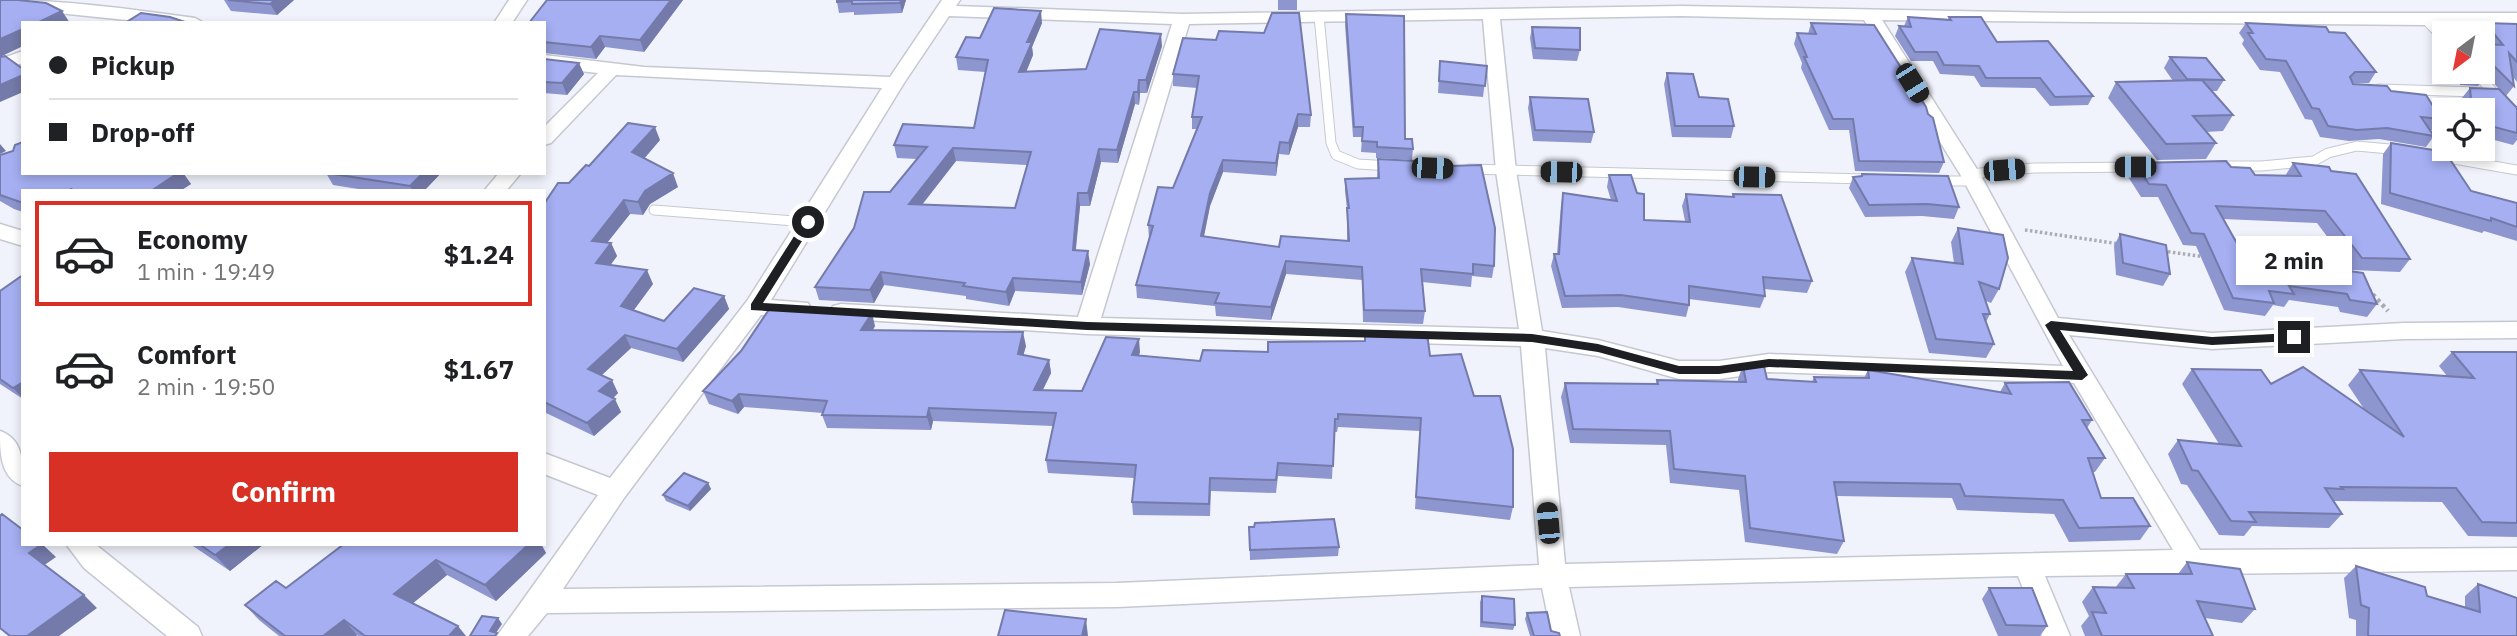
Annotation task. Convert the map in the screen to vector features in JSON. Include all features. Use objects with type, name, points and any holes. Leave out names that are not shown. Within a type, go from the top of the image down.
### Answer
[{"type":"street","points":[[504,21],[518,0]]},
{"type":"street","points":[[2049,0],[2066,18]]},
{"type":"street","points":[[0,2],[181,21]]},
{"type":"street","points":[[511,636],[540,601],[615,491],[755,307],[895,83],[947,6],[1182,19],[1319,8],[1491,14],[1519,6],[1678,5],[2066,18],[2517,18]]},
{"type":"street","points":[[1879,10],[2051,325],[2193,561]]},
{"type":"street","points":[[105,21],[124,13]]},
{"type":"street","points":[[1491,14],[1506,171],[1532,338],[1553,576],[1566,636]]},
{"type":"street","points":[[1087,326],[1182,19]]},
{"type":"street","points":[[0,65],[21,57]]},
{"type":"street","points":[[546,61],[612,69],[895,83]]},
{"type":"street","points":[[546,137],[612,69]]},
{"type":"street","points":[[496,189],[509,175]]},
{"type":"street","points":[[0,231],[21,238]]},
{"type":"street","points":[[755,307],[1087,326],[1532,338],[1598,348],[1679,370],[1719,370],[1769,363],[2082,375]]},
{"type":"street","points":[[2051,325],[2212,341],[2404,331],[2517,330]]},
{"type":"street","points":[[0,441],[21,473]]},
{"type":"street","points":[[546,464],[615,491]]},
{"type":"street","points":[[81,546],[93,560],[188,636]]},
{"type":"street","points":[[540,601],[1116,595],[1553,576],[2193,561],[2517,559]]},
{"type":"street","points":[[2027,565],[2056,636]]},
{"type":"lane","points":[[1319,8],[1331,143],[1336,155],[1358,164],[1398,166]]},
{"type":"lane","points":[[2426,20],[2432,26]]},
{"type":"lane","points":[[2486,84],[2517,119]]},
{"type":"lane","points":[[2363,89],[2495,93]]},
{"type":"lane","points":[[2208,167],[2261,166],[2314,160],[2328,153],[2357,146],[2416,153]]},
{"type":"lane","points":[[2428,155],[2517,170]]},
{"type":"lane","points":[[1933,180],[1972,178],[2034,168],[2155,167]]},
{"type":"lane","points":[[1452,169],[1878,179]]},
{"type":"lane","points":[[654,210],[808,222]]},
{"type":"path","points":[[1998,226],[2122,244]]},
{"type":"path","points":[[2150,249],[2218,259]]},
{"type":"path","points":[[2362,284],[2374,293],[2404,331]]},
{"type":"building","points":[[0,0],[46,3],[62,11],[41,21],[21,21],[21,30],[0,39]]},
{"type":"building","points":[[228,0],[275,0],[270,4]]},
{"type":"building","points":[[547,0],[671,0],[640,40],[600,36],[591,47],[546,42],[546,21],[531,21]]},
{"type":"building","points":[[837,0],[901,0],[900,3],[852,4],[852,1]]},
{"type":"building","points":[[994,8],[1041,11],[1027,42],[1032,42],[1019,72],[1086,69],[1100,29],[1161,34],[1146,80],[1139,80],[1138,92],[1134,92],[1117,150],[1099,149],[1088,193],[1078,193],[1073,250],[1088,251],[1081,282],[1013,278],[1006,292],[963,286],[965,283],[881,272],[870,290],[815,287],[854,228],[864,192],[890,192],[927,147],[894,145],[903,124],[974,128],[988,60],[956,57],[966,37],[980,38]],"holes":[[[953,148],[1031,152],[1015,208],[909,204]]]},
{"type":"building","points":[[141,13],[182,21],[128,21]]},
{"type":"building","points":[[1272,13],[1299,13],[1311,115],[1298,114],[1289,143],[1280,142],[1276,163],[1223,160],[1210,193],[1201,236],[1279,247],[1281,236],[1349,241],[1349,208],[1345,179],[1379,178],[1378,159],[1415,161],[1416,167],[1481,165],[1495,228],[1494,266],[1473,264],[1473,274],[1421,269],[1425,311],[1364,310],[1362,267],[1286,261],[1271,307],[1215,303],[1219,293],[1136,285],[1153,226],[1148,225],[1158,187],[1173,188],[1202,117],[1192,117],[1199,76],[1173,74],[1183,38],[1216,40],[1219,31],[1264,33]]},
{"type":"building","points":[[1346,14],[1404,16],[1405,139],[1412,139],[1413,149],[1377,147],[1377,142],[1362,141],[1363,127],[1354,127]]},
{"type":"building","points":[[1908,17],[1951,20],[1949,17],[1981,17],[1997,42],[2048,41],[2093,96],[2055,97],[2040,78],[1986,78],[1979,66],[1944,65],[1937,52],[1915,52],[1899,26],[1911,27]]},
{"type":"building","points":[[1811,23],[1874,25],[1933,118],[1944,162],[1859,161],[1853,119],[1833,119],[1804,57],[1807,57],[1797,33],[1816,34]]},
{"type":"building","points":[[2246,23],[2326,27],[2329,32],[2345,33],[2376,72],[2355,72],[2350,77],[2353,84],[2387,86],[2391,91],[2426,95],[2432,105],[2432,118],[2421,117],[2432,136],[2387,128],[2357,130],[2328,126],[2319,109],[2312,108],[2286,61],[2266,59],[2248,33],[2253,33]]},
{"type":"building","points":[[2496,23],[2517,24],[2517,62],[2509,53],[2514,86],[2496,68],[2496,45],[2503,45],[2496,36]]},
{"type":"building","points":[[1532,27],[1580,28],[1580,50],[1535,48]]},
{"type":"building","points":[[5,56],[21,68],[21,76],[0,85],[0,57]]},
{"type":"building","points":[[2170,57],[2206,58],[2224,80],[2187,79]]},
{"type":"building","points":[[546,59],[579,63],[562,83],[546,82]]},
{"type":"building","points":[[1440,61],[1487,66],[1485,86],[1439,81]]},
{"type":"building","points":[[1667,73],[1693,74],[1699,97],[1728,99],[1734,126],[1675,126]]},
{"type":"building","points":[[2202,80],[2233,115],[2193,116],[2216,143],[2166,144],[2116,82]]},
{"type":"building","points":[[2470,88],[2499,89],[2517,108],[2517,133],[2495,127],[2495,98],[2471,98]]},
{"type":"building","points":[[1530,97],[1588,99],[1594,132],[1535,130]]},
{"type":"building","points":[[628,123],[655,127],[632,152],[673,173],[645,191],[638,202],[624,200],[592,241],[611,243],[596,263],[647,270],[621,306],[664,321],[694,288],[724,296],[677,349],[625,335],[588,369],[612,380],[599,391],[615,399],[587,423],[546,403],[546,201],[558,183],[569,183],[586,165],[589,166]]},
{"type":"building","points":[[21,143],[21,175],[175,175],[154,189],[21,189],[21,202],[0,195],[0,155],[13,151],[15,145]]},
{"type":"building","points":[[2391,143],[2432,150],[2432,161],[2451,161],[2471,191],[2517,203],[2517,227],[2491,218],[2491,221],[2390,193]]},
{"type":"building","points":[[2226,161],[2231,167],[2250,168],[2255,175],[2301,176],[2293,163],[2329,167],[2331,171],[2356,174],[2410,259],[2362,258],[2325,211],[2216,206],[2244,256],[2363,273],[2377,304],[2350,300],[2347,294],[2289,286],[2294,294],[2269,291],[2274,303],[2233,298],[2204,234],[2191,233],[2166,185],[2149,184],[2134,163]]},
{"type":"building","points":[[1862,174],[1948,176],[1959,207],[1927,204],[1869,205],[1853,177]]},
{"type":"building","points":[[340,175],[421,175],[410,186]]},
{"type":"building","points":[[1609,175],[1631,175],[1637,193],[1644,194],[1644,220],[1690,222],[1686,194],[1734,197],[1733,194],[1781,195],[1812,281],[1763,277],[1765,296],[1689,286],[1689,305],[1621,295],[1565,296],[1554,254],[1559,254],[1563,193],[1617,201]]},
{"type":"building","points":[[1958,228],[2003,235],[2008,258],[1999,289],[1979,282],[1990,314],[1983,314],[1994,344],[1936,339],[1912,258],[1963,264]]},
{"type":"building","points":[[2120,234],[2166,245],[2170,274],[2123,263]]},
{"type":"building","points":[[21,276],[21,383],[13,388],[0,379],[0,291]]},
{"type":"building","points":[[772,305],[872,313],[861,330],[1023,332],[1018,354],[1049,360],[1034,390],[1082,391],[1106,337],[1139,339],[1132,355],[1200,361],[1203,350],[1268,352],[1268,342],[1365,341],[1365,331],[1427,333],[1430,356],[1461,354],[1474,396],[1500,396],[1513,449],[1513,507],[1416,497],[1421,418],[1338,414],[1338,419],[1335,419],[1333,466],[1278,463],[1276,480],[1210,478],[1209,504],[1132,502],[1136,465],[1046,460],[1056,413],[929,408],[927,417],[822,415],[827,401],[739,394],[732,401],[703,391],[741,351]]},
{"type":"building","points":[[2452,352],[2517,352],[2517,523],[2482,522],[2456,488],[2341,487],[2343,489],[2325,488],[2342,514],[2249,512],[2256,522],[2231,521],[2198,471],[2192,470],[2178,440],[2241,446],[2192,369],[2261,370],[2271,384],[2303,367],[2404,437],[2360,370],[2474,378]]},
{"type":"building","points":[[1763,362],[1767,379],[1816,382],[1814,377],[1869,378],[1868,370],[2011,394],[2005,383],[2069,382],[2092,420],[2082,420],[2105,458],[2088,458],[2101,498],[2133,498],[2150,526],[2079,528],[2063,500],[1965,496],[1960,484],[1834,482],[1844,541],[1750,528],[1745,476],[1674,469],[1670,431],[1573,429],[1565,383],[1658,384],[1657,380],[1746,382],[1743,365]]},
{"type":"building","points":[[684,473],[708,483],[688,506],[663,495]]},
{"type":"building","points":[[2,514],[21,528],[21,546],[39,546],[29,553],[84,595],[27,636],[10,636],[0,628]]},
{"type":"building","points":[[1334,519],[1339,547],[1250,550],[1249,527],[1254,527],[1255,523]]},
{"type":"building","points":[[202,546],[227,546],[215,555]]},
{"type":"building","points":[[341,546],[527,546],[485,585],[436,560],[394,594],[458,626],[449,636],[365,636],[344,620],[323,636],[285,636],[245,605],[276,581],[286,588]]},
{"type":"building","points":[[2187,562],[2240,569],[2255,609],[2197,601],[2213,636],[2102,636],[2092,612],[2106,613],[2093,587],[2134,588],[2126,574],[2192,574]]},
{"type":"building","points":[[2356,566],[2425,587],[2427,596],[2480,612],[2478,584],[2517,598],[2517,636],[2368,636],[2369,608],[2361,605]]},
{"type":"building","points":[[1989,588],[2032,588],[2047,626],[2006,625]]},
{"type":"building","points":[[1482,596],[1514,599],[1515,625],[1482,622]]},
{"type":"building","points":[[1005,610],[1086,619],[1082,636],[998,636]]},
{"type":"building","points":[[1547,612],[1551,631],[1559,633],[1560,636],[1534,636],[1527,613]]},
{"type":"building","points":[[482,616],[498,618],[490,631],[497,633],[495,636],[470,636]]},
{"type":"route","points":[[808,222],[755,307],[1087,326],[1532,338],[1598,348],[1679,370],[1719,370],[1769,363],[2082,375],[2051,325],[2212,341],[2294,337]]}]
